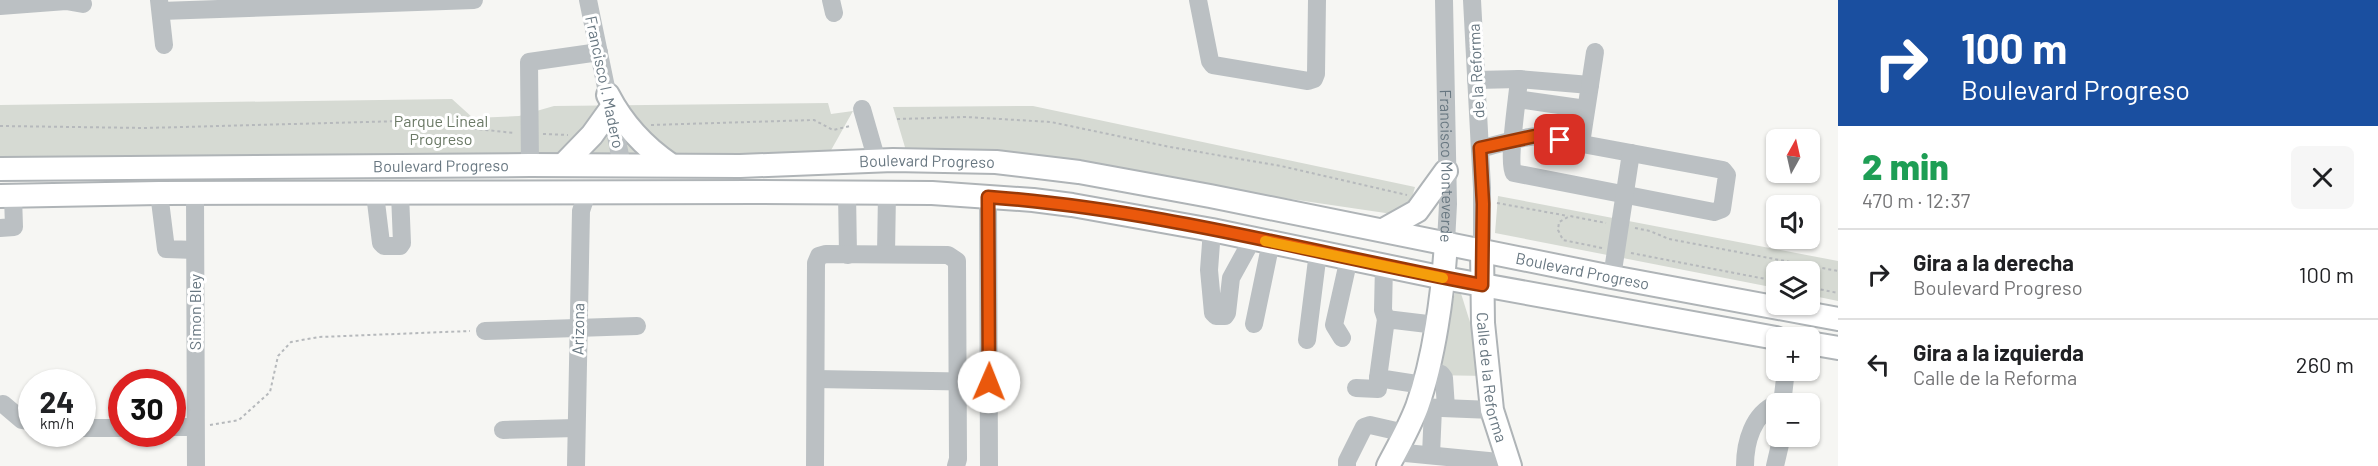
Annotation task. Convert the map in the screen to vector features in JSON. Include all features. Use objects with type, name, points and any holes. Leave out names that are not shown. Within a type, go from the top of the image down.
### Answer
[{"type":"main road","points":[[563,165],[592,135],[609,102],[640,141],[671,165]]},
{"type":"main road","name":"Boulevard Progreso","points":[[0,169],[530,165],[771,166],[960,160],[1035,166],[1089,174],[1446,242],[1612,277],[1838,319]]},
{"type":"main road","points":[[587,194],[622,165],[651,192]]},
{"type":"main road","points":[[1383,230],[1417,211],[1446,171]]},
{"type":"main road","name":"Boulevard Progreso","points":[[6,196],[159,193],[587,194],[651,192],[887,193],[988,197],[1072,205],[1212,230],[1444,278],[1766,336]]},
{"type":"main road","name":"Francisco Monteverde","points":[[1396,450],[1432,407],[1425,377],[1444,278],[1446,242]]},
{"type":"main road","name":"Calle de la Reforma","points":[[1482,250],[1484,342],[1492,410],[1510,464]]},
{"type":"main road","points":[[1820,345],[1838,348]]},
{"type":"street","points":[[164,45],[160,5],[474,0]]},
{"type":"street","name":"Francisco I. Madero","points":[[588,0],[622,165]]},
{"type":"street","points":[[1198,0],[1210,61],[1213,65],[1308,81],[1314,79],[1316,74],[1317,0]]},
{"type":"street","name":"Francisco Monteverde","points":[[1444,0],[1448,204],[1446,242]]},
{"type":"street","name":"de la Reforma","points":[[1472,0],[1483,204],[1482,250]]},
{"type":"street","points":[[0,6],[72,2]]},
{"type":"street","points":[[530,165],[527,131],[530,90],[529,62],[599,52]]},
{"type":"street","points":[[1581,143],[1595,52]]},
{"type":"street","points":[[1476,80],[1519,79],[1590,85]]},
{"type":"street","points":[[1480,148],[1512,141],[1537,136],[1723,170],[1727,175],[1723,207],[1720,211],[1714,212],[1516,174],[1511,169],[1512,141],[1519,79]]},
{"type":"street","points":[[1517,99],[1586,109]]},
{"type":"street","points":[[863,116],[877,161]]},
{"type":"street","points":[[1612,277],[1631,153]]},
{"type":"street","points":[[159,193],[166,249],[195,250]]},
{"type":"street","points":[[847,193],[848,255]]},
{"type":"street","points":[[886,254],[887,193]]},
{"type":"street","name":"Simon Bley","points":[[195,194],[196,466]]},
{"type":"street","points":[[375,194],[381,243],[384,246],[400,246],[402,243],[400,194]]},
{"type":"street","name":"Arizona","points":[[576,466],[581,211],[587,194]]},
{"type":"street","points":[[0,228],[14,227],[6,196]]},
{"type":"street","points":[[988,197],[989,466]]},
{"type":"street","points":[[1212,230],[1209,270],[1213,313],[1216,316],[1225,316],[1227,313],[1232,278],[1262,240]]},
{"type":"street","points":[[1254,324],[1262,240]]},
{"type":"street","points":[[1307,340],[1318,252]]},
{"type":"street","points":[[815,466],[817,259],[826,254],[886,254],[948,255],[957,261],[958,459],[956,466]]},
{"type":"street","points":[[1342,338],[1334,325],[1349,258]]},
{"type":"street","points":[[1356,388],[1378,389],[1386,320],[1383,310],[1384,265]]},
{"type":"street","points":[[1209,270],[1232,278]]},
{"type":"street","points":[[1386,320],[1436,325]]},
{"type":"street","points":[[485,331],[637,326]]},
{"type":"street","points":[[1378,378],[1425,377]]},
{"type":"street","points":[[816,379],[989,382]]},
{"type":"street","points":[[3,404],[18,417]]},
{"type":"street","points":[[1431,455],[1432,407],[1492,410]]},
{"type":"street","points":[[1745,466],[1753,426],[1760,413],[1766,410]]},
{"type":"street","points":[[1347,466],[1347,460],[1364,427],[1370,425],[1396,450],[1510,464]]},
{"type":"street","points":[[186,427],[195,427]]},
{"type":"street","points":[[503,430],[576,428]]},
{"type":"street","points":[[1775,466],[1779,447]]},
{"type":"path","points":[[651,125],[814,120],[833,130],[863,116]]},
{"type":"path","points":[[897,119],[966,117],[1051,122],[1170,147],[1281,166],[1427,199]]},
{"type":"path","points":[[0,126],[145,128],[403,122],[592,135]]},
{"type":"path","points":[[1483,204],[1493,203],[1619,225],[1650,231],[1670,239],[1838,271]]},
{"type":"path","points":[[1570,216],[1559,222],[1558,230],[1563,240],[1766,279]]},
{"type":"path","points":[[1820,289],[1838,293]]},
{"type":"path","points":[[195,427],[239,420],[270,392],[278,356],[291,342],[319,337],[485,331]]},
{"type":"green space","name":"Parque Lineal Progreso","points":[[452,99],[473,118],[519,116],[554,106],[828,103],[831,114],[853,111],[825,161],[0,162],[0,105]]},
{"type":"green space","points":[[1033,106],[1415,187],[1411,201],[1399,215],[1075,167],[907,154],[893,107]]},
{"type":"green space","points":[[1498,196],[1838,261],[1838,301],[1820,297],[1820,261],[1766,261],[1766,286],[1495,233]]},
{"type":"green space","points":[[1458,284],[1487,376],[1429,375]]},
{"type":"slow traffic","points":[[1265,241],[1443,278]]},
{"type":"route","points":[[989,382],[988,197],[1034,200],[1119,213],[1482,285],[1483,204],[1480,148],[1535,136],[1560,140]]}]
